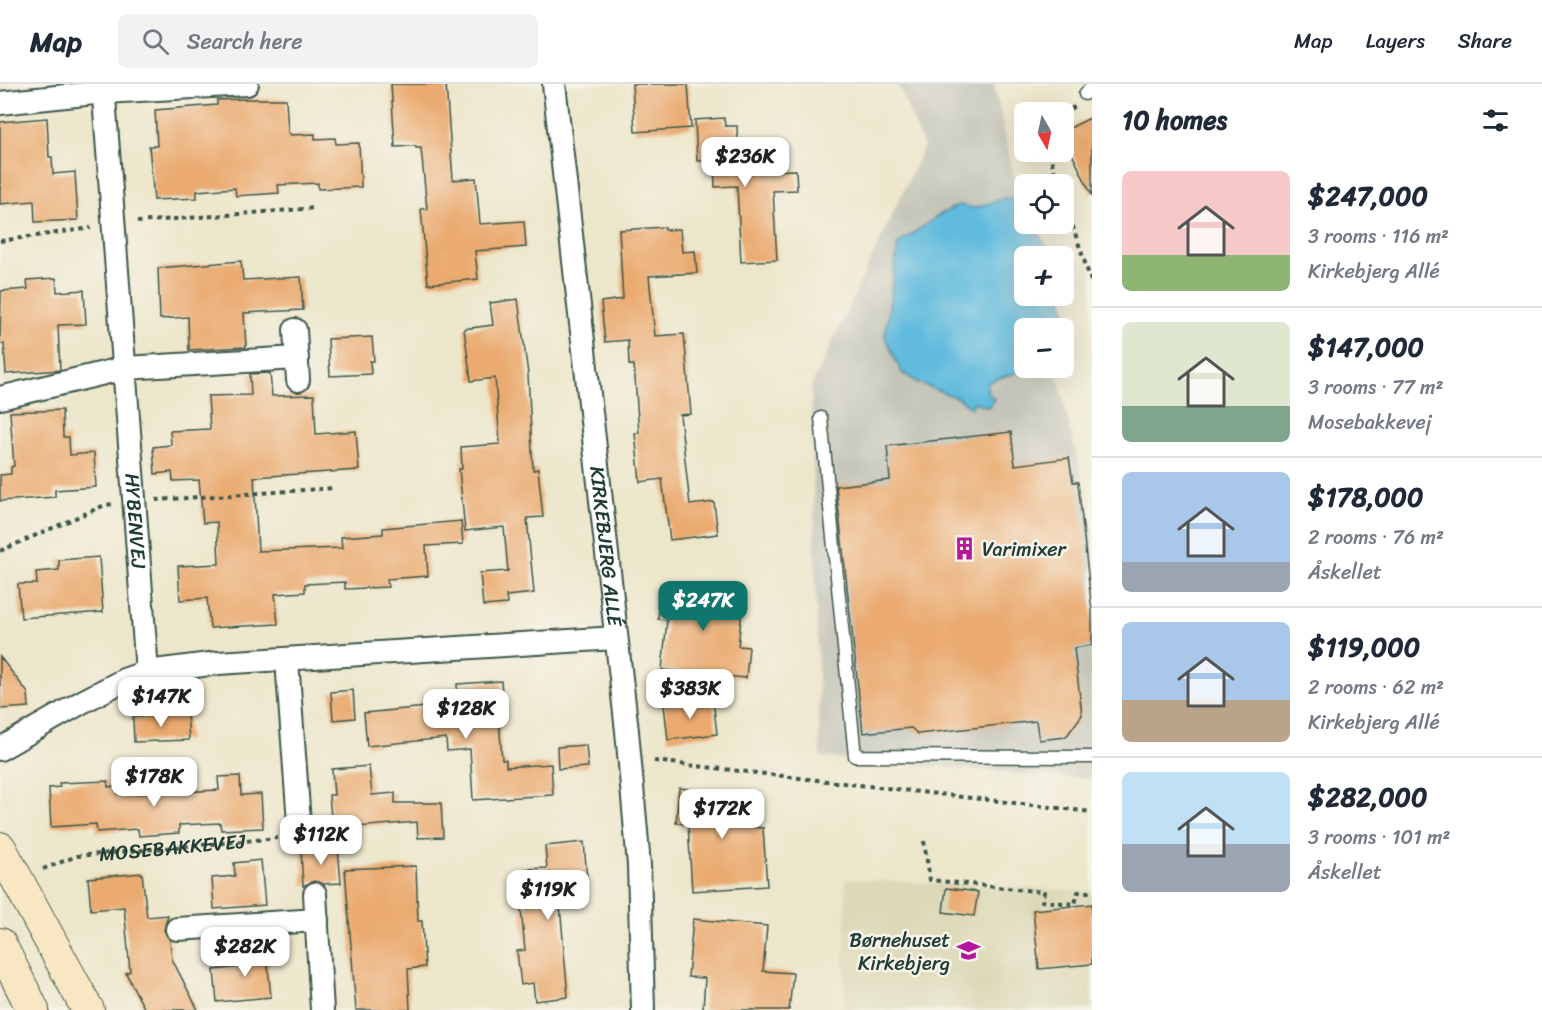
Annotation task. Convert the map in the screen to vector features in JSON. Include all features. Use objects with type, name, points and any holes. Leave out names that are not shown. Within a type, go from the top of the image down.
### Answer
[{"type":"street","points":[[0,103],[103,88],[247,84]]},
{"type":"street","name":"KIRKEBJERG ALLÉ","points":[[554,84],[629,759],[639,865],[643,1010]]},
{"type":"street","name":"HYBENVEJ","points":[[103,88],[136,502],[147,672]]},
{"type":"street","points":[[0,398],[125,368],[298,369],[295,330]]},
{"type":"street","points":[[0,749],[124,680],[147,672],[218,663],[616,638]]},
{"type":"street","points":[[287,660],[300,836]]},
{"type":"street","points":[[0,848],[88,1010]]},
{"type":"street","points":[[315,894],[322,1010]]},
{"type":"street","points":[[177,929],[317,920]]},
{"type":"street","points":[[0,944],[33,1010]]},
{"type":"lane","points":[[821,418],[855,756],[1092,757]]},
{"type":"path","points":[[0,241],[114,224],[316,208]]},
{"type":"path","points":[[1074,231],[1092,284]]},
{"type":"path","points":[[0,551],[105,505],[335,488]]},
{"type":"path","points":[[629,759],[1092,812]]},
{"type":"path","name":"MOSEBAKKEVEJ","points":[[18,882],[77,856],[300,836]]},
{"type":"path","points":[[924,841],[930,880],[1044,892],[1042,901],[1075,904],[1078,892],[1092,892]]},
{"type":"shaded area","points":[[898,84],[994,84],[1014,177],[1014,234],[1026,234],[1029,246],[1014,246],[1014,306],[1024,306],[1024,318],[1014,318],[1014,378],[1058,378],[1092,524],[1092,779],[820,757],[811,387],[924,147]]},
{"type":"shaded area","name":"Børnehuset Kirkebjerg","points":[[846,879],[1092,891],[1092,1010],[844,1010]]},
{"type":"water","points":[[1005,198],[1014,198],[1014,234],[1039,234],[1046,246],[1014,246],[1014,306],[1064,306],[1066,318],[1014,318],[1014,374],[988,382],[987,392],[994,399],[988,407],[974,402],[971,408],[960,399],[919,383],[902,373],[885,337],[898,244],[941,214],[959,205],[975,208]]},
{"type":"building","points":[[391,84],[446,84],[453,180],[476,178],[480,224],[524,221],[526,247],[475,251],[478,279],[428,284],[421,209],[427,209],[421,148],[416,148],[416,146],[395,147]]},
{"type":"building","points":[[632,84],[688,84],[691,128],[635,132]]},
{"type":"building","points":[[286,99],[288,132],[291,135],[315,134],[315,139],[335,138],[336,144],[359,143],[361,187],[318,189],[318,183],[278,185],[279,193],[236,196],[235,188],[197,191],[197,198],[154,200],[149,146],[157,146],[155,110],[217,105],[217,100]]},
{"type":"building","points":[[1092,117],[1092,196],[1074,158],[1074,126]]},
{"type":"building","points":[[47,118],[49,157],[52,157],[53,174],[75,172],[78,220],[35,222],[34,201],[0,204],[0,122]]},
{"type":"building","points":[[724,118],[725,126],[737,126],[739,172],[796,170],[797,190],[773,191],[777,260],[741,262],[737,186],[715,187],[714,160],[697,161],[695,120]]},
{"type":"building","points":[[665,227],[665,230],[680,229],[682,252],[695,251],[697,273],[649,276],[655,336],[684,334],[691,414],[680,415],[690,505],[714,502],[718,534],[670,540],[662,479],[640,482],[635,433],[639,433],[634,365],[629,365],[628,340],[605,342],[601,302],[623,299],[619,230]]},
{"type":"building","points":[[241,261],[243,280],[301,277],[303,310],[244,313],[246,347],[189,350],[188,317],[160,319],[158,268]]},
{"type":"building","points":[[56,278],[57,292],[84,290],[86,324],[58,325],[60,370],[6,374],[4,344],[0,344],[1,291],[28,289],[27,280]]},
{"type":"building","points":[[518,299],[528,374],[533,470],[538,469],[543,517],[527,518],[534,593],[506,596],[507,604],[483,606],[480,573],[508,571],[504,527],[465,531],[459,469],[462,469],[461,447],[500,444],[495,378],[471,381],[464,329],[493,325],[490,303]]},
{"type":"building","points":[[372,337],[374,361],[370,361],[371,374],[330,376],[328,339]]},
{"type":"building","points":[[270,373],[272,396],[314,395],[316,434],[356,431],[359,470],[254,477],[258,551],[342,548],[341,537],[383,534],[383,528],[461,521],[463,544],[426,546],[428,576],[387,579],[388,587],[345,589],[345,582],[305,584],[305,592],[275,594],[278,624],[210,628],[207,598],[180,600],[178,566],[219,564],[217,522],[203,523],[199,480],[173,481],[172,472],[155,474],[153,447],[171,445],[170,431],[210,429],[208,396],[251,395],[250,374]]},
{"type":"building","points":[[62,410],[63,437],[69,437],[70,455],[94,453],[96,487],[55,490],[55,497],[0,501],[0,475],[11,474],[11,467],[14,466],[10,412]]},
{"type":"building","name":"Varimixer","points":[[1011,432],[1015,465],[1069,458],[1073,482],[1078,482],[1092,612],[1092,645],[1074,648],[1082,715],[1066,737],[1039,740],[1036,721],[918,734],[911,728],[863,733],[836,486],[890,480],[887,446]]},
{"type":"building","points":[[99,557],[103,612],[21,618],[18,584],[37,584],[36,572],[59,570],[59,560]]},
{"type":"building","points":[[661,586],[744,593],[738,646],[749,647],[746,678],[662,670],[667,620],[658,619]]},
{"type":"building","points":[[0,657],[28,693],[29,707],[0,709]]},
{"type":"building","points":[[501,681],[504,717],[499,718],[502,760],[506,760],[506,767],[551,764],[553,795],[473,800],[470,749],[447,751],[446,738],[367,746],[364,713],[458,704],[457,684]]},
{"type":"building","points":[[353,690],[355,718],[333,720],[331,692]]},
{"type":"building","points":[[713,699],[717,734],[668,740],[664,705]]},
{"type":"building","points":[[187,713],[189,740],[134,742],[133,717]]},
{"type":"building","points":[[586,745],[588,767],[558,769],[557,747]]},
{"type":"building","points":[[369,766],[372,795],[395,793],[395,803],[441,803],[443,837],[418,838],[417,822],[332,829],[329,795],[334,795],[332,769]]},
{"type":"building","points":[[240,776],[241,795],[261,794],[263,828],[221,830],[220,823],[179,825],[179,833],[139,836],[138,829],[97,832],[96,824],[51,827],[49,788],[60,787],[59,783],[108,781],[108,787],[118,786],[118,794],[160,793],[219,790],[218,777]]},
{"type":"building","points":[[679,788],[753,796],[750,827],[763,828],[767,886],[692,891],[688,824],[676,823]]},
{"type":"building","points":[[584,842],[587,879],[558,882],[568,997],[535,1001],[533,983],[521,985],[517,951],[525,950],[521,908],[528,908],[525,869],[547,868],[545,846]]},
{"type":"building","points":[[338,848],[341,883],[324,884],[314,881],[303,886],[301,850]]},
{"type":"building","points":[[261,860],[265,905],[214,909],[212,878],[235,876],[234,863]]},
{"type":"building","points":[[416,866],[418,921],[422,921],[425,967],[408,969],[410,1010],[356,1010],[345,869]]},
{"type":"building","points":[[142,873],[147,917],[168,915],[164,930],[170,941],[172,959],[198,1010],[145,1010],[126,973],[130,971],[124,907],[91,910],[88,878]]},
{"type":"building","points":[[946,888],[978,892],[974,916],[943,912]]},
{"type":"building","points":[[1092,904],[1092,964],[1039,969],[1033,910]]},
{"type":"building","points":[[693,919],[767,926],[763,971],[793,973],[789,1010],[703,1010],[705,978],[688,977]]},
{"type":"building","points":[[266,948],[271,997],[217,1002],[214,970],[241,967],[240,951]]},
{"type":"place","name":"Varimixer","points":[[964,549]]},
{"type":"place","name":"Børnehuset Kirkebjerg","points":[[968,951]]}]
